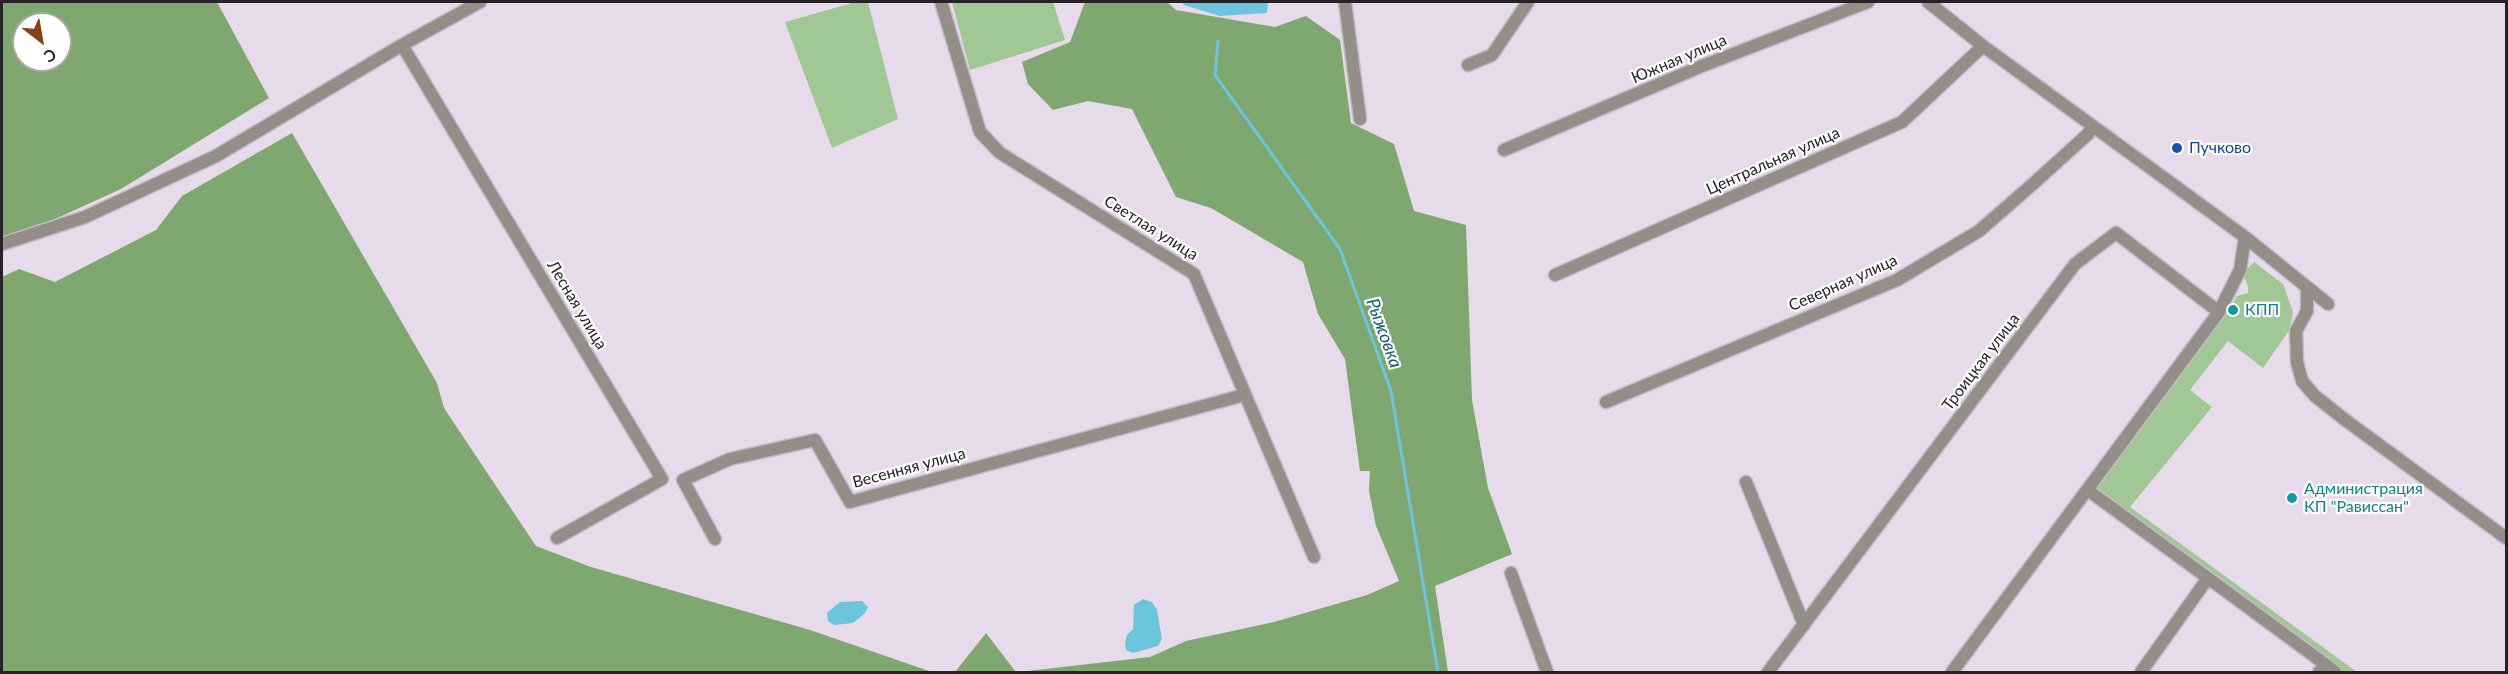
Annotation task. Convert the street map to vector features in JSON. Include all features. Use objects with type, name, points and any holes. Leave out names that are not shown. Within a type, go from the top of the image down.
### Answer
[{"type":"street","points":[[2,244],[85,217],[216,156],[402,45],[480,2]]},
{"type":"street","name":"Светлая улица","points":[[941,2],[980,132],[1000,153],[1194,274],[1314,557]]},
{"type":"street","points":[[1345,2],[1347,35],[1360,119]]},
{"type":"street","points":[[1468,65],[1492,56],[1528,2]]},
{"type":"street","name":"Южная улица","points":[[1504,150],[1702,66],[1868,2]]},
{"type":"street","points":[[1929,2],[1983,46],[2245,237],[2328,303]]},
{"type":"street","name":"Лесная улица","points":[[402,45],[662,479],[557,538]]},
{"type":"street","name":"Центральная улица","points":[[1555,275],[1902,122],[1983,46]]},
{"type":"street","name":"Северная улица","points":[[1606,402],[1897,280],[1978,231],[2088,134],[2092,126]]},
{"type":"street","name":"Троицкая улица","points":[[1768,672],[2075,264],[2116,233],[2223,306]]},
{"type":"street","points":[[1952,672],[2089,491],[2223,306],[2240,270],[2245,237]]},
{"type":"street","points":[[2307,288],[2307,311],[2296,331],[2297,362],[2302,381],[2315,396],[2506,538]]},
{"type":"street","name":"Весенняя улица","points":[[715,539],[683,480],[730,459],[815,440],[850,502],[1244,395]]},
{"type":"street","points":[[1746,482],[1804,626]]},
{"type":"street","points":[[2089,491],[2208,578],[2322,668],[2335,672]]},
{"type":"street","points":[[1511,573],[1548,672]]},
{"type":"street","points":[[2141,672],[2208,578]]},
{"type":"green space","points":[[2,2],[217,2],[269,98],[121,189],[33,229],[2,238]]},
{"type":"green space","points":[[856,2],[868,2],[898,119],[832,148],[785,22]]},
{"type":"green space","points":[[952,2],[1053,2],[1065,40],[970,70]]},
{"type":"green space","points":[[1085,2],[1167,2],[1176,10],[1275,27],[1306,16],[1340,40],[1351,123],[1394,144],[1414,211],[1466,225],[1472,400],[1488,488],[1512,554],[1435,586],[1448,672],[1019,672],[1150,657],[1186,641],[1274,622],[1367,595],[1399,581],[1376,526],[1369,491],[1370,471],[1360,471],[1345,359],[1318,314],[1303,262],[1211,208],[1176,197],[1132,109],[1088,101],[1053,110],[1028,84],[1022,62],[1070,42]]},
{"type":"green space","points":[[292,133],[437,383],[444,408],[536,546],[591,567],[810,630],[932,672],[2,672],[2,277],[19,269],[55,282],[156,230],[182,196]]},
{"type":"green space","points":[[2254,262],[2283,284],[2293,312],[2290,329],[2263,368],[2228,341],[2190,390],[2212,407],[2130,507],[2357,672],[2344,672],[2098,492],[2098,486],[2227,310],[2234,316],[2240,310],[2233,303],[2237,296],[2248,293],[2244,277],[2245,271]]},
{"type":"green space","points":[[986,633],[1016,672],[955,672]]},
{"type":"water","points":[[1182,2],[1268,2],[1267,13],[1220,16],[1184,5]]},
{"type":"water","points":[[1143,599],[1152,602],[1157,610],[1162,639],[1158,646],[1133,653],[1126,650],[1125,643],[1127,635],[1133,629],[1134,605]]},
{"type":"water","points":[[862,601],[868,607],[865,613],[853,623],[834,625],[828,621],[827,613],[840,602]]},
{"type":"waterway","name":"Рыжовка","points":[[1218,41],[1215,75],[1340,249],[1391,391],[1438,672]]},
{"type":"place","name":"Пучково","points":[[2177,148]]},
{"type":"place","name":"КПП","points":[[2233,310]]},
{"type":"place","name":"Администрация КП \"Рависсан\"","points":[[2292,498]]}]
